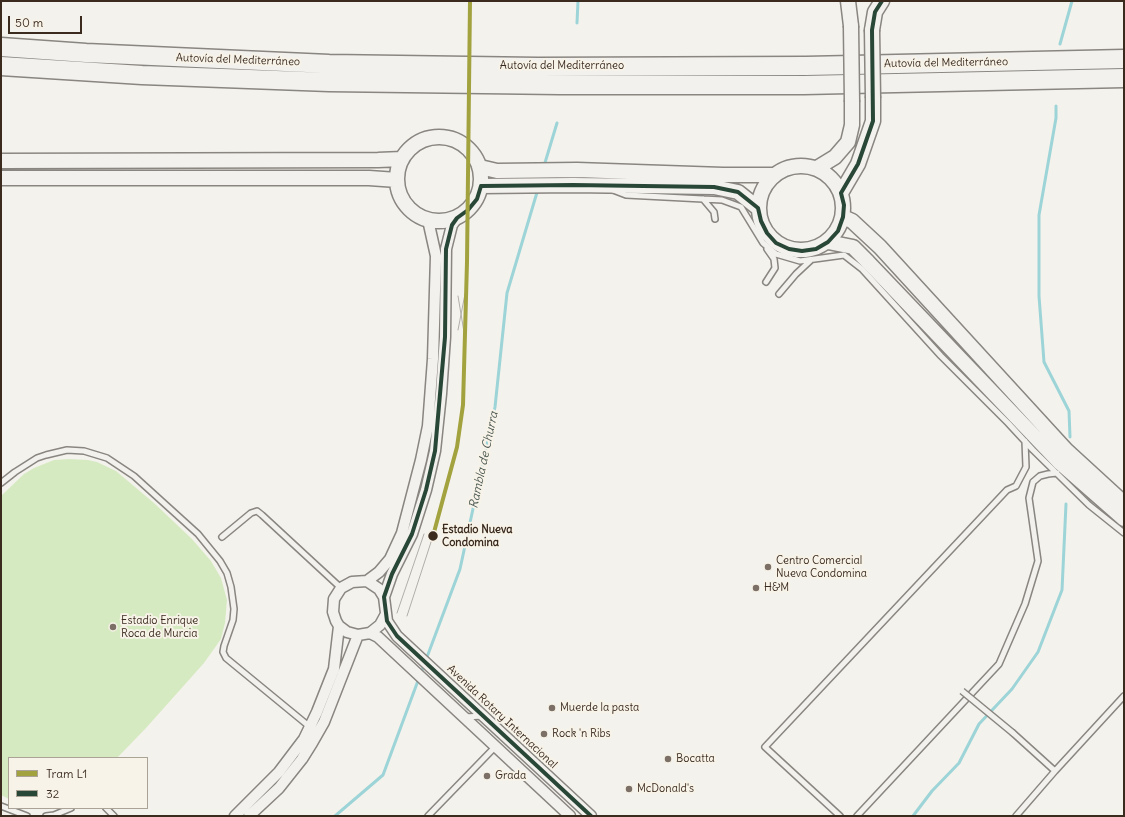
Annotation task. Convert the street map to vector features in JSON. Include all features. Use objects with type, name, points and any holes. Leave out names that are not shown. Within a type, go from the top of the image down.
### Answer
[{"type":"highway","name":"Autovía del Mediterráneo","points":[[1,47],[86,53],[329,64],[538,67],[806,66],[1124,59]]},
{"type":"highway","name":"Autovía del Mediterráneo","points":[[1,66],[142,75],[314,82],[560,85],[804,85],[1124,78]]},
{"type":"street","points":[[817,168],[835,158],[848,142],[852,125],[851,26],[848,1]]},
{"type":"street","points":[[841,193],[858,164],[873,121],[874,98],[872,30],[875,12],[882,1]]},
{"type":"street","points":[[384,597],[392,574],[412,534],[426,490],[435,451],[442,394],[445,337],[446,249],[452,225],[457,218],[473,205],[477,199],[482,177],[480,167],[475,156],[467,146],[456,140],[444,137],[431,137],[420,141],[409,148],[402,159],[397,180],[399,193],[406,205],[416,214],[428,220],[443,221],[457,218]]},
{"type":"street","points":[[1,161],[402,159]]},
{"type":"street","points":[[802,166],[817,168],[831,178],[841,193],[844,205],[843,217],[838,231],[828,242],[816,249],[802,251],[789,249],[776,243],[767,233],[760,221],[758,208],[760,195],[766,184],[775,175],[785,170],[802,166]]},
{"type":"street","points":[[480,167],[496,171],[577,170],[723,175],[775,175]]},
{"type":"street","points":[[1,178],[369,178],[397,180]]},
{"type":"street","points":[[481,186],[574,185],[714,187],[738,192],[758,208]]},
{"type":"street","points":[[843,217],[852,221],[880,247],[1066,450],[1124,503]]},
{"type":"street","points":[[367,581],[379,589],[384,597],[386,614],[380,625],[370,633],[358,635],[347,632],[339,626],[332,612],[334,599],[341,588],[352,582],[367,581],[379,572],[390,560],[402,533],[421,460],[428,426],[433,359],[436,256],[428,220]]},
{"type":"street","points":[[828,242],[853,247],[877,270],[1059,462],[1124,519]]},
{"type":"street","name":"Avenida Rotary Internacional","points":[[386,614],[387,621],[397,636],[590,816]]},
{"type":"street","points":[[235,816],[279,772],[304,739],[317,712],[334,669],[339,626]]},
{"type":"street","points":[[370,633],[378,637],[570,816]]},
{"type":"street","points":[[249,816],[279,788],[302,759],[312,743],[327,715],[358,635]]},
{"type":"lane","points":[[602,186],[626,195],[722,200],[741,207],[774,259],[775,268],[766,282]]},
{"type":"lane","points":[[703,199],[714,212],[715,219]]},
{"type":"lane","points":[[763,243],[776,254],[800,261],[844,255],[862,269],[941,356],[1025,441],[1089,505],[1124,533]]},
{"type":"lane","points":[[779,294],[811,259]]},
{"type":"lane","points":[[970,369],[1008,423]]},
{"type":"lane","points":[[840,816],[765,747],[1007,490],[1016,486],[1026,467],[1025,441]]},
{"type":"lane","points":[[1,483],[37,458],[67,450],[84,451],[107,458],[134,476],[198,534],[220,561],[227,573],[231,586],[234,609],[233,620],[223,652],[226,658],[310,727]]},
{"type":"lane","points":[[857,816],[999,664],[1026,604],[1038,560],[1029,498],[1033,482],[1040,476],[1057,473]]},
{"type":"lane","points":[[222,537],[251,513],[257,511],[341,588]]},
{"type":"lane","points":[[962,692],[1013,733],[1056,771]]},
{"type":"lane","points":[[1016,816],[1124,696]]},
{"type":"lane","points":[[464,717],[484,716]]},
{"type":"lane","points":[[428,816],[496,746]]},
{"type":"lane","points":[[9,809],[27,816]]},
{"type":"lane","points":[[46,816],[54,815],[69,809]]},
{"type":"green space","name":"Estadio Enrique Roca de Murcia","points":[[54,460],[88,460],[97,462],[116,471],[154,503],[192,539],[211,561],[221,578],[227,600],[225,623],[221,639],[204,663],[118,757],[8,757],[8,798],[1,795],[1,496],[24,474],[34,468]]},
{"type":"waterway","name":"Rambla de Churra","points":[[577,23],[578,1]]},
{"type":"waterway","points":[[1060,44],[1072,1]]},
{"type":"waterway","points":[[1056,106],[1056,118],[1039,215],[1039,296],[1044,362],[1069,411],[1070,437]]},
{"type":"waterway","name":"Rambla de Churra","points":[[544,166],[557,123]]},
{"type":"waterway","name":"Rambla de Churra","points":[[421,673],[460,569],[495,407],[507,293],[538,189]]},
{"type":"waterway","points":[[913,816],[932,791],[959,763],[979,724],[1012,689],[1038,652],[1062,590],[1066,504]]},
{"type":"waterway","name":"Rambla de Churra","points":[[335,816],[383,775],[419,678]]},
{"type":"tram line","name":"L1","points":[[433,536],[457,447],[463,405],[467,262],[470,1]]},
{"type":"tram line","points":[[458,330],[465,294]]},
{"type":"tram line","points":[[458,296],[464,332]]},
{"type":"tram line","points":[[397,613],[424,534]]},
{"type":"tram line","points":[[407,616],[433,536]]},
{"type":"transit line","name":"32","points":[[481,186],[573,185],[714,187],[738,192],[758,208],[761,221],[767,233],[776,243],[789,249],[802,251],[816,249],[828,242],[838,231],[843,217],[844,205],[841,193],[858,164],[873,121],[872,30],[875,12],[882,1]]},
{"type":"transit line","name":"32","points":[[481,186],[477,199],[468,210],[457,218],[452,225],[446,249],[445,337],[435,451],[426,490],[412,534],[392,574],[384,597],[387,621],[397,636],[591,816]]},
{"type":"place","name":"Estadio Nueva Condomina","points":[[433,536]]},
{"type":"place","name":"Centro Comercial Nueva Condomina","points":[[768,567]]},
{"type":"place","name":"H&M","points":[[756,588]]},
{"type":"place","name":"Estadio Enrique Roca de Murcia","points":[[113,627]]},
{"type":"place","name":"Muerde la pasta","points":[[552,708]]},
{"type":"place","name":"Rock 'n Ribs","points":[[544,734]]},
{"type":"place","name":"Bocatta","points":[[668,759]]},
{"type":"place","name":"Grada","points":[[487,776]]},
{"type":"place","name":"McDonald's","points":[[629,789]]}]
